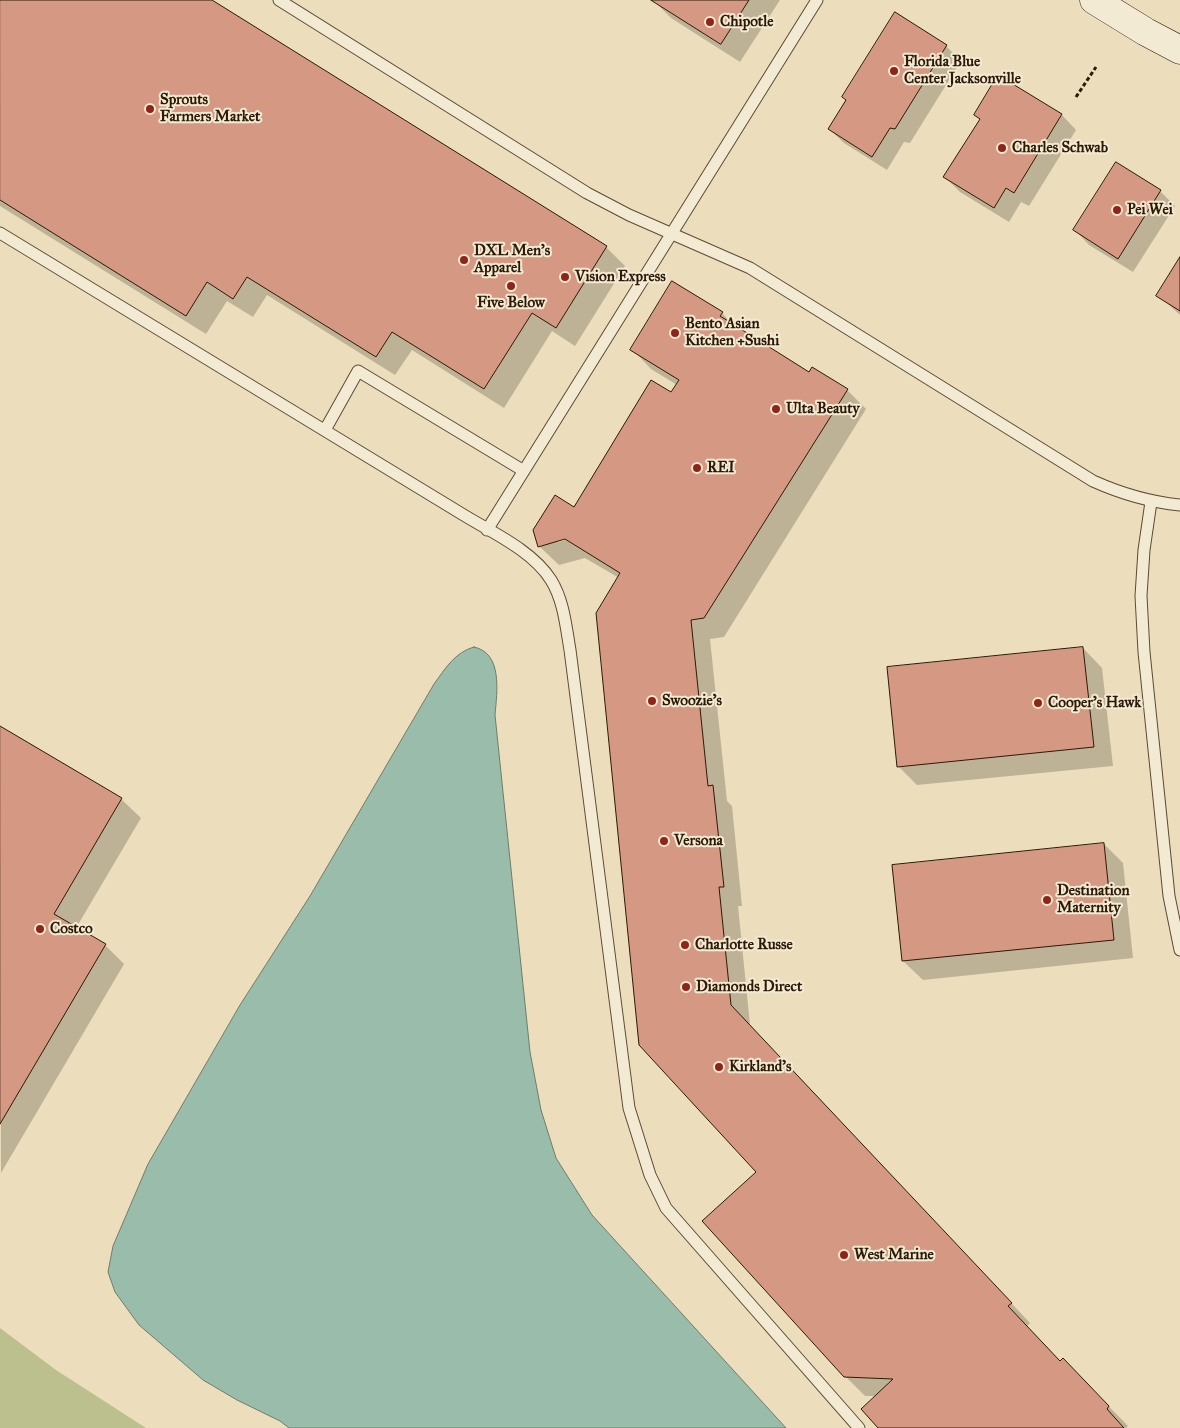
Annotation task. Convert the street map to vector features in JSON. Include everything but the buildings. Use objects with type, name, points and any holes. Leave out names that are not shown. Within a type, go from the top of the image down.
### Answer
[{"type":"main road","points":[[1094,0],[1146,32],[1180,50]]},
{"type":"lane","points":[[278,0],[587,193],[629,215],[750,268],[1094,481],[1123,494],[1151,502],[1180,505]]},
{"type":"lane","points":[[487,530],[817,0]]},
{"type":"lane","points":[[0,233],[487,530],[537,564],[551,580],[562,608],[570,650],[629,1108],[650,1175],[666,1208],[859,1428]]},
{"type":"lane","points":[[325,430],[358,371],[524,471]]},
{"type":"lane","points":[[1151,502],[1144,550],[1141,596],[1144,652],[1169,896],[1180,950]]},
{"type":"path","points":[[1076,97],[1096,67]]},
{"type":"shaded area","points":[[474,647],[490,657],[496,675],[497,696],[495,715],[530,1052],[541,1110],[556,1158],[592,1215],[786,1428],[289,1428],[280,1421],[237,1400],[203,1380],[139,1325],[115,1292],[108,1272],[113,1246],[148,1164],[240,1005],[310,896],[434,684],[456,657],[467,649]]},
{"type":"shaded area","points":[[0,1328],[56,1370],[146,1428],[0,1428]]},
{"type":"place","name":"Chipotle","points":[[710,22]]},
{"type":"place","name":"Florida Blue Center Jacksonville","points":[[894,71]]},
{"type":"place","name":"Sprouts Farmers Market","points":[[150,109]]},
{"type":"place","name":"Charles Schwab","points":[[1002,148]]},
{"type":"place","name":"Pei Wei","points":[[1117,210]]},
{"type":"place","name":"DXL Men's Apparel","points":[[464,260]]},
{"type":"place","name":"Vision Express","points":[[565,277]]},
{"type":"place","name":"Five Below","points":[[511,286]]},
{"type":"place","name":"Bento Asian Kitchen +Sushi","points":[[675,333]]},
{"type":"place","name":"Ulta Beauty","points":[[776,409]]},
{"type":"place","name":"REI","points":[[697,468]]},
{"type":"place","name":"Swoozie's","points":[[652,701]]},
{"type":"place","name":"Cooper's Hawk","points":[[1038,703]]},
{"type":"place","name":"Versona","points":[[664,841]]},
{"type":"place","name":"Destination Maternity","points":[[1047,900]]},
{"type":"place","name":"Costco","points":[[40,929]]},
{"type":"place","name":"Charlotte Russe","points":[[685,945]]},
{"type":"place","name":"Diamonds Direct","points":[[686,987]]},
{"type":"place","name":"Kirkland's","points":[[719,1067]]},
{"type":"place","name":"West Marine","points":[[844,1255]]}]
